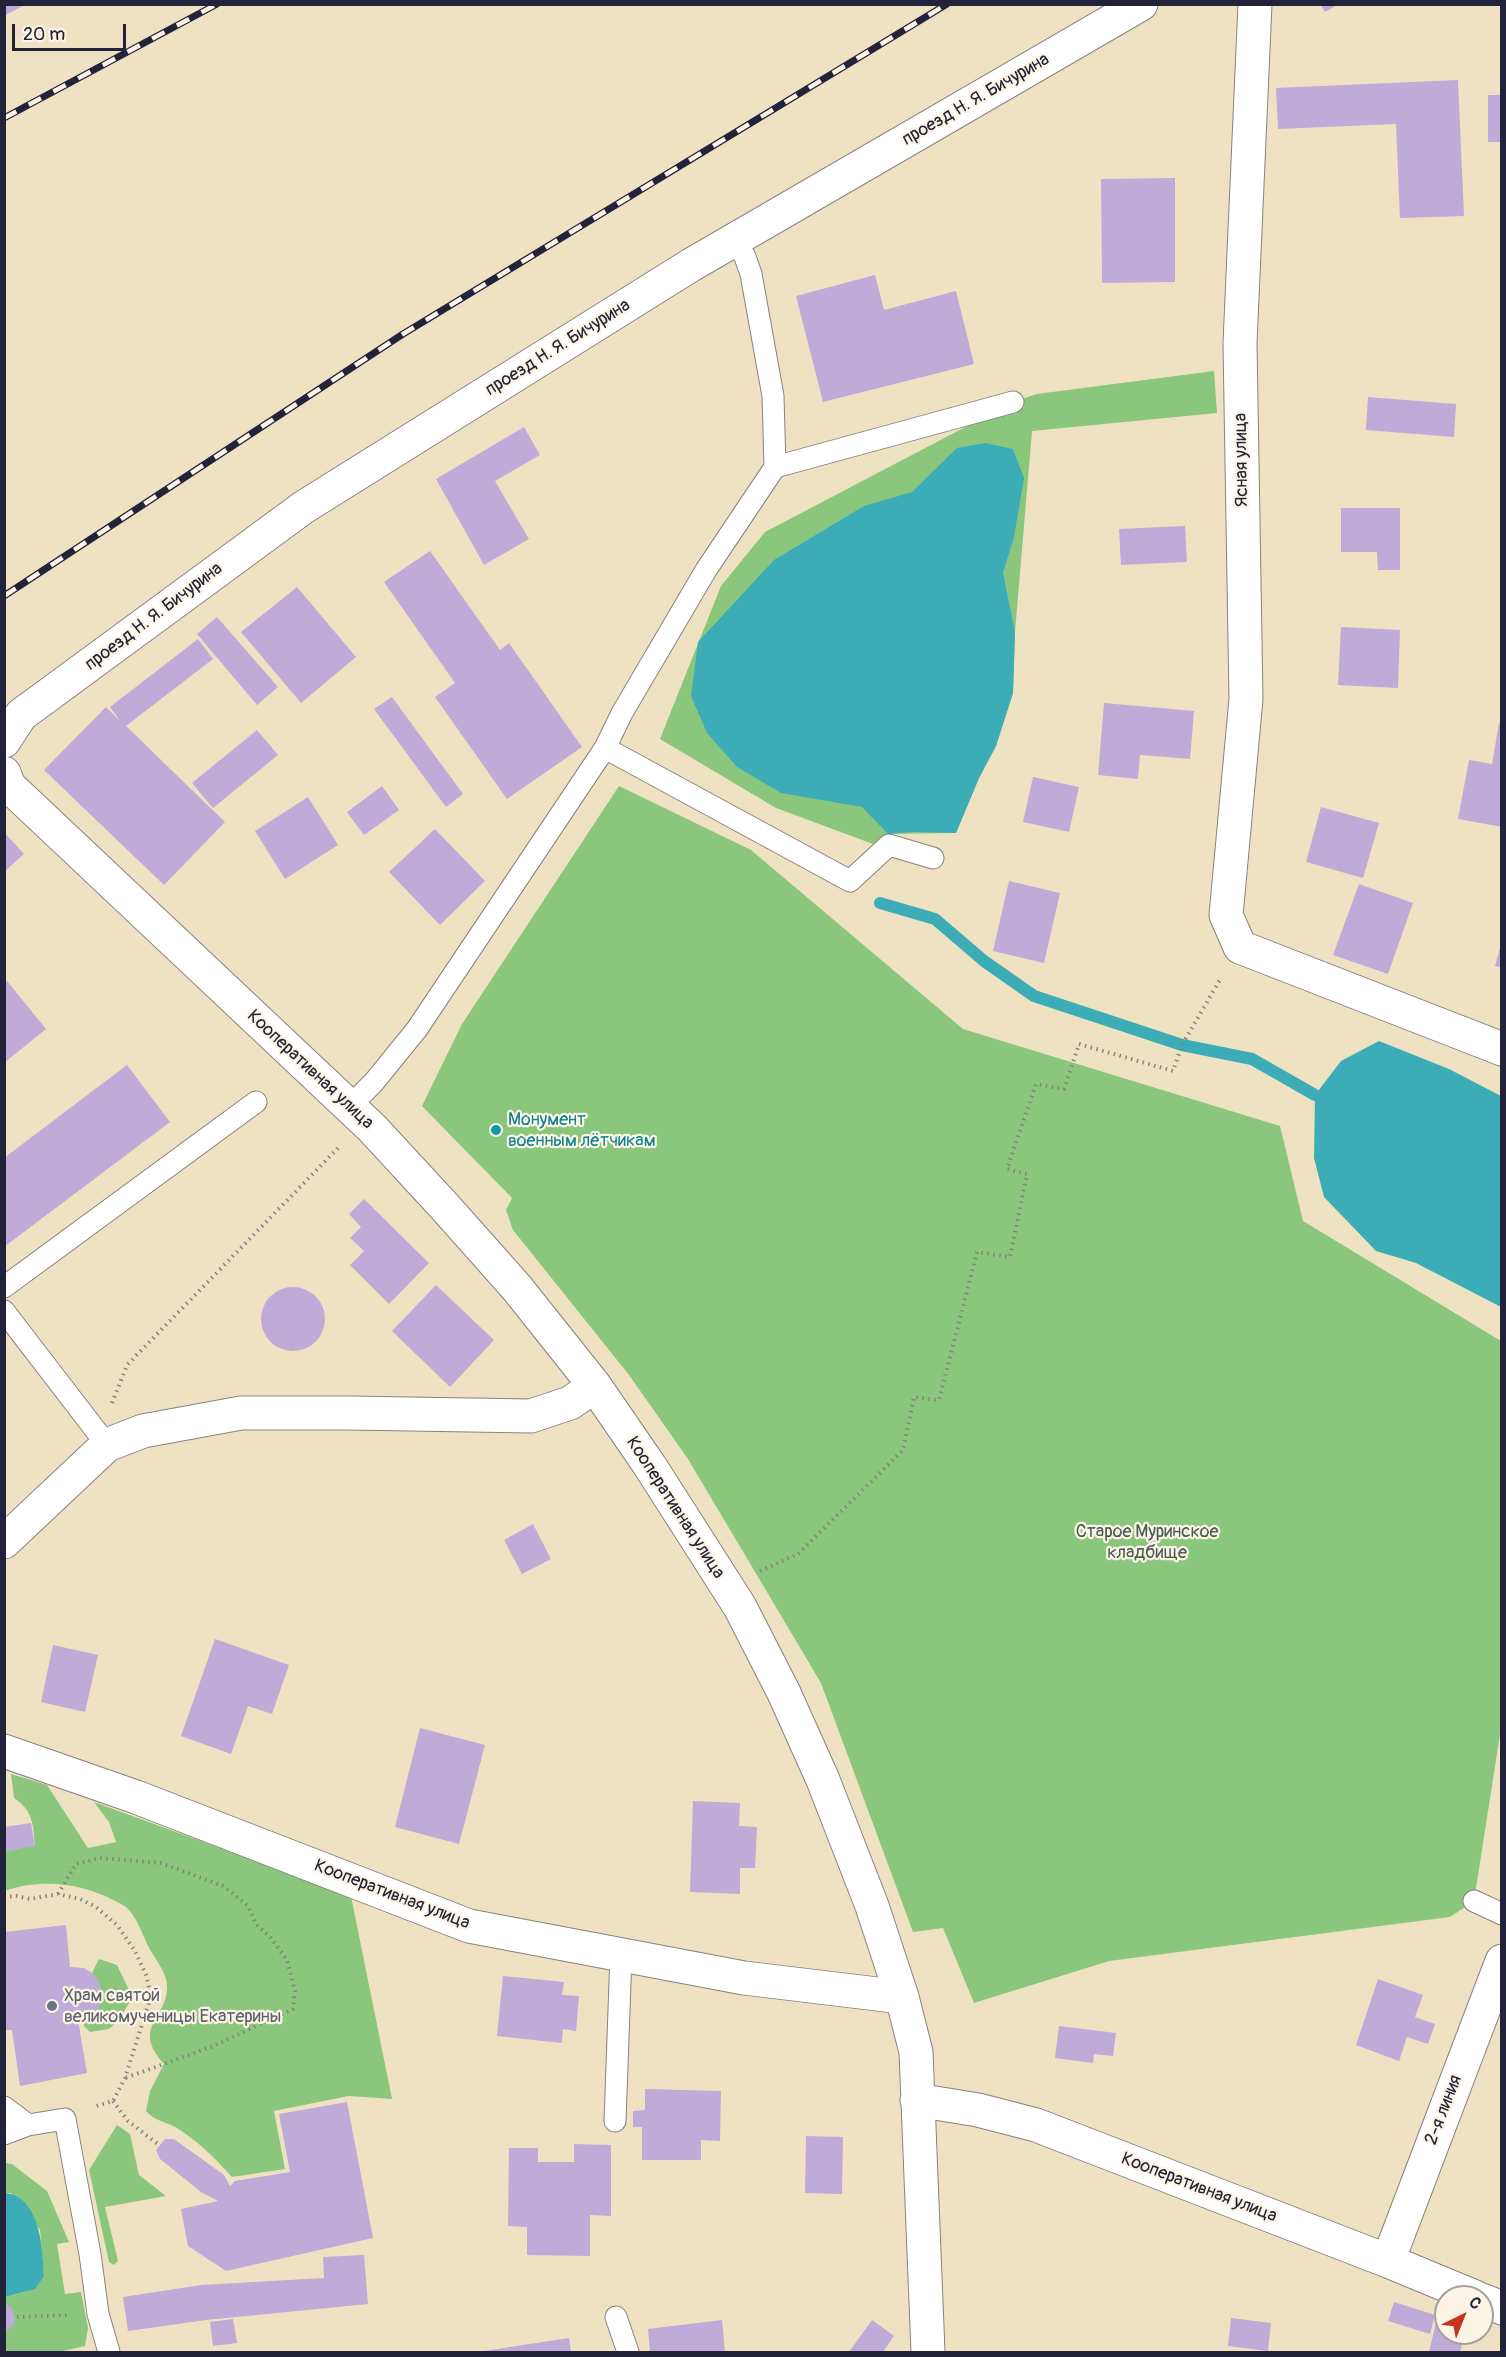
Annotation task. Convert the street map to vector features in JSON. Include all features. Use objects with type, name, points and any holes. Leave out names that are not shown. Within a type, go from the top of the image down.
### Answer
[{"type":"street","name":"проезд Н. Я. Бичурина","points":[[5,738],[21,715],[304,507],[735,239],[1141,4]]},
{"type":"street","name":"Ясная улица","points":[[1240,947],[1226,915],[1246,699],[1240,343],[1255,4]]},
{"type":"street","name":"Кооперативная улица","points":[[4,774],[9,786],[372,1128],[517,1288],[595,1386],[650,1466],[740,1607],[784,1693],[827,1790],[872,1906],[902,1997],[916,2052],[928,2352]]},
{"type":"street","points":[[1240,947],[1502,1049]]},
{"type":"street","points":[[4,1542],[107,1445],[143,1431],[241,1413],[531,1416],[570,1403],[595,1386]]},
{"type":"street","name":"Кооперативная улица","points":[[4,1751],[136,1797],[469,1926],[744,1978],[902,1997]]},
{"type":"street","name":"2-я линия","points":[[1388,2261],[1502,1960]]},
{"type":"street","name":"Кооперативная улица","points":[[917,2100],[978,2110],[1036,2125],[1446,2285]]},
{"type":"lane","points":[[349,1107],[374,1082],[417,1029],[605,748],[622,713],[706,570],[775,467],[771,385],[751,274],[746,257],[735,239]]},
{"type":"lane","points":[[775,467],[1013,402]]},
{"type":"lane","points":[[605,748],[850,882],[890,845],[933,858]]},
{"type":"lane","points":[[4,1287],[256,1102]]},
{"type":"lane","points":[[4,1311],[107,1445]]},
{"type":"lane","points":[[1474,1900],[1502,1914]]},
{"type":"lane","points":[[615,2121],[621,1955]]},
{"type":"lane","points":[[4,2107],[28,2125]]},
{"type":"lane","points":[[4,2134],[28,2125],[65,2119],[90,2253],[98,2314],[109,2352]]},
{"type":"lane","points":[[616,2317],[628,2352]]},
{"type":"path","points":[[756,1573],[798,1554],[903,1450],[914,1397],[939,1400],[977,1251],[1010,1257],[1027,1174],[1007,1169],[1035,1084],[1064,1089],[1079,1044],[1173,1071],[1182,1045],[1240,947]]},
{"type":"path","points":[[107,1445],[108,1411],[127,1365],[346,1140]]},
{"type":"path","points":[[58,1894],[76,1864],[100,1858],[161,1863],[222,1886],[248,1906],[256,1924],[271,1938],[287,1960],[295,1990],[292,2009],[211,2047],[125,2078]]},
{"type":"path","points":[[4,1898],[16,1896],[30,1899],[58,1894],[80,1899],[96,1907],[117,1925],[135,1951],[146,1975],[151,1996],[125,2078],[113,2101],[65,2119]]},
{"type":"path","points":[[113,2101],[128,2121],[159,2145]]},
{"type":"path","points":[[17,2317],[98,2314]]},
{"type":"green space","points":[[1214,371],[1217,413],[1032,431],[1015,632],[1013,693],[996,746],[979,778],[956,833],[888,834],[873,844],[776,808],[660,739],[721,586],[765,532],[1013,402],[1037,394]]},
{"type":"green space","name":"Старое Муринское кладбище","points":[[619,786],[751,850],[963,1029],[1280,1126],[1303,1221],[1501,1341],[1501,1728],[1474,1901],[1450,1917],[1109,1961],[974,2003],[943,1928],[913,1932],[821,1683],[688,1459],[629,1375],[513,1230],[506,1210],[512,1198],[422,1106],[462,1024]]},
{"type":"green space","points":[[11,1774],[47,1785],[88,1848],[116,1842],[109,1822],[94,1802],[351,1896],[392,2099],[349,2096],[274,2111],[285,2169],[232,2177],[191,2138],[149,2114],[146,2111],[150,2091],[164,2064],[154,2051],[150,2040],[151,2031],[166,1996],[165,1976],[134,1916],[121,1904],[89,1890],[61,1884],[32,1885],[5,1891],[5,1851],[35,1845],[31,1818],[25,1808],[14,1798]]},
{"type":"green space","points":[[99,1959],[117,1965],[129,1990],[129,2003],[119,2020],[109,2029],[90,2032],[84,2026],[84,2019],[91,2015],[100,2004],[101,1993],[92,1973]]},
{"type":"green space","points":[[117,2125],[130,2134],[139,2175],[166,2196],[105,2207],[118,2261],[114,2265],[109,2262],[89,2170]]},
{"type":"green space","points":[[5,2163],[12,2164],[47,2191],[69,2242],[57,2244],[65,2294],[81,2292],[88,2328],[85,2346],[59,2352],[5,2352],[5,2297],[25,2292],[44,2276],[40,2230],[11,2193],[5,2193]]},
{"type":"water","points":[[985,443],[1013,449],[1024,478],[1014,537],[1003,573],[1015,632],[1013,693],[996,746],[979,778],[956,833],[888,834],[862,807],[781,793],[737,767],[707,733],[691,696],[698,642],[774,560],[864,506],[912,492],[957,448]]},
{"type":"water","points":[[1379,1041],[1449,1069],[1501,1096],[1501,1307],[1416,1263],[1376,1251],[1324,1197],[1314,1158],[1315,1095],[1341,1061]]},
{"type":"water","points":[[4,2193],[16,2196],[32,2213],[40,2238],[44,2276],[35,2289],[5,2297]]},
{"type":"building","points":[[4,4],[26,4],[4,16]]},
{"type":"building","points":[[1320,4],[1339,4],[1325,12]]},
{"type":"building","points":[[1458,80],[1464,216],[1400,218],[1396,124],[1278,129],[1276,88]]},
{"type":"building","points":[[1488,95],[1502,95],[1502,142],[1488,142]]},
{"type":"building","points":[[1175,178],[1175,282],[1102,283],[1101,179]]},
{"type":"building","points":[[875,275],[884,310],[956,291],[974,364],[823,402],[796,296]]},
{"type":"building","points":[[1368,397],[1456,404],[1454,437],[1366,430]]},
{"type":"building","points":[[524,427],[540,455],[495,481],[529,539],[484,565],[436,479]]},
{"type":"building","points":[[1341,508],[1400,508],[1400,570],[1378,570],[1377,552],[1341,552]]},
{"type":"building","points":[[1185,526],[1187,562],[1121,565],[1119,529]]},
{"type":"building","points":[[430,551],[500,650],[509,643],[582,747],[507,799],[435,697],[455,683],[384,582]]},
{"type":"building","points":[[297,587],[356,657],[301,703],[241,632]]},
{"type":"building","points":[[217,617],[278,687],[257,705],[197,634]]},
{"type":"building","points":[[1341,627],[1400,630],[1398,688],[1338,685]]},
{"type":"building","points":[[198,639],[213,659],[126,726],[225,822],[164,885],[44,770],[106,707],[121,722],[110,707]]},
{"type":"building","points":[[392,697],[463,794],[446,807],[374,709]]},
{"type":"building","points":[[1104,703],[1194,711],[1190,759],[1140,755],[1138,779],[1098,775]]},
{"type":"building","points":[[1499,723],[1502,724],[1502,827],[1458,819],[1469,760],[1492,764]]},
{"type":"building","points":[[257,730],[278,755],[213,808],[192,783]]},
{"type":"building","points":[[1033,777],[1079,787],[1069,832],[1023,822]]},
{"type":"building","points":[[382,786],[399,810],[364,835],[347,812]]},
{"type":"building","points":[[308,797],[338,845],[285,879],[255,831]]},
{"type":"building","points":[[1321,807],[1379,823],[1363,878],[1306,862]]},
{"type":"building","points":[[435,829],[485,881],[440,925],[389,872]]},
{"type":"building","points":[[4,832],[24,854],[4,872]]},
{"type":"building","points":[[1009,881],[1060,893],[1044,963],[993,951]]},
{"type":"building","points":[[1359,884],[1413,903],[1388,974],[1333,955]]},
{"type":"building","points":[[1502,944],[1502,968],[1495,966]]},
{"type":"building","points":[[7,981],[46,1029],[4,1063],[4,982]]},
{"type":"building","points":[[127,1065],[170,1122],[4,1247],[4,1158]]},
{"type":"building","points":[[364,1199],[429,1263],[389,1304],[350,1265],[364,1251],[350,1238],[361,1227],[349,1214]]},
{"type":"building","points":[[436,1285],[494,1340],[450,1387],[392,1331]]},
{"type":"building","points":[[287,1287],[299,1287],[316,1296],[323,1307],[325,1319],[323,1331],[316,1342],[299,1351],[287,1351],[275,1346],[266,1337],[261,1325],[261,1313],[266,1301],[275,1292]]},
{"type":"building","points":[[533,1524],[551,1559],[522,1574],[504,1540]]},
{"type":"building","points":[[215,1639],[289,1665],[272,1714],[248,1706],[231,1754],[181,1736]]},
{"type":"building","points":[[53,1645],[98,1655],[85,1712],[41,1702]]},
{"type":"building","points":[[420,1728],[485,1745],[459,1844],[395,1827]]},
{"type":"building","points":[[693,1801],[740,1803],[739,1826],[757,1827],[755,1868],[740,1868],[740,1894],[690,1892]]},
{"type":"building","points":[[31,1823],[35,1846],[4,1851],[4,1827]]},
{"type":"building","name":"Храм святой великомученицы Екатерины","points":[[66,1925],[70,1967],[84,1968],[92,1973],[98,1980],[102,1996],[98,2010],[78,2020],[87,2073],[20,2086],[12,2030],[4,2030],[4,1932]]},
{"type":"building","points":[[503,1976],[564,1982],[562,1995],[579,1996],[576,2031],[563,2029],[562,2043],[497,2036]]},
{"type":"building","points":[[1378,1979],[1423,1995],[1415,2017],[1435,2024],[1428,2044],[1407,2037],[1399,2061],[1356,2045]]},
{"type":"building","points":[[1059,2026],[1116,2033],[1113,2056],[1094,2054],[1093,2063],[1055,2058]]},
{"type":"building","points":[[645,2089],[721,2091],[720,2141],[701,2140],[701,2160],[642,2160],[642,2127],[633,2127],[633,2111],[645,2110]]},
{"type":"building","points":[[347,2102],[373,2238],[226,2271],[188,2246],[181,2209],[218,2201],[201,2192],[160,2159],[156,2150],[165,2139],[174,2139],[224,2175],[230,2186],[235,2181],[290,2172],[279,2114]]},
{"type":"building","points":[[806,2136],[843,2137],[842,2194],[805,2193]]},
{"type":"building","points":[[574,2144],[611,2145],[611,2216],[590,2215],[590,2256],[527,2255],[527,2227],[508,2226],[509,2148],[538,2148],[538,2162],[574,2162]]},
{"type":"building","points":[[364,2255],[368,2304],[206,2320],[128,2331],[123,2297],[201,2285],[324,2278],[323,2257]]},
{"type":"building","points":[[1394,2302],[1434,2315],[1430,2334],[1388,2321]]},
{"type":"building","points":[[4,2303],[12,2308],[15,2319],[14,2325],[4,2332]]},
{"type":"building","points":[[1231,2318],[1271,2323],[1268,2351],[1228,2346]]},
{"type":"building","points":[[233,2319],[237,2343],[213,2346],[210,2322]]},
{"type":"building","points":[[722,2320],[725,2352],[650,2352],[648,2329]]},
{"type":"building","points":[[872,2320],[894,2336],[883,2352],[849,2352]]},
{"type":"building","points":[[1434,2331],[1434,2345],[1462,2345],[1460,2352],[1429,2352]]},
{"type":"building","points":[[569,2338],[571,2352],[484,2352],[484,2351]]},
{"type":"waterway","points":[[880,903],[935,919],[984,961],[1034,996],[1182,1045],[1252,1059],[1315,1095]]},
{"type":"railway","points":[[4,118],[217,4]]},
{"type":"railway","points":[[4,596],[403,334],[947,4]]},
{"type":"place","name":"Монумент военным лётчикам","points":[[496,1130]]},
{"type":"place","name":"Храм святой великомученицы Екатерины","points":[[52,2006]]}]
